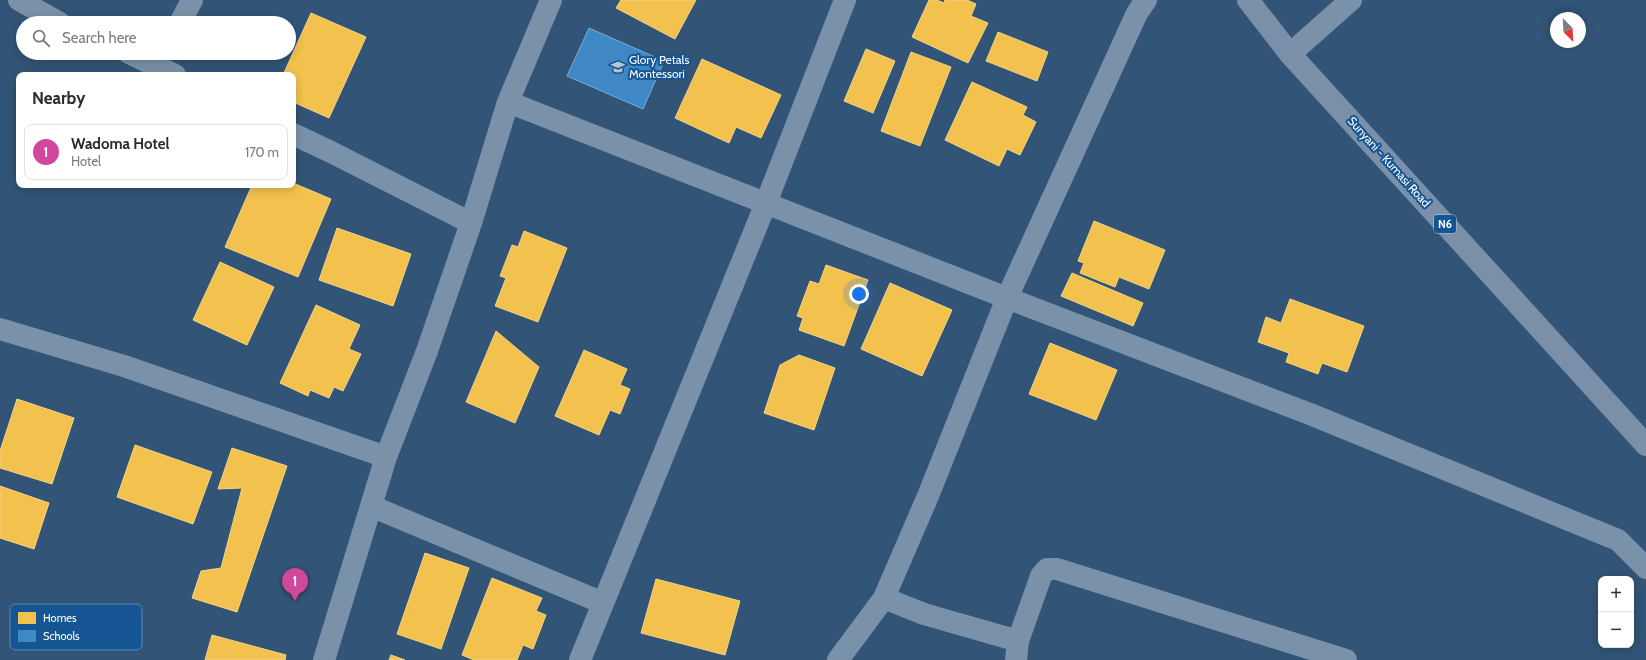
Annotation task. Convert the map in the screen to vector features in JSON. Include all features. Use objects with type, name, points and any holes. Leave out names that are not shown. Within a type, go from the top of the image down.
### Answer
[{"type":"main road","name":"Sunyani - Kumasi Road","points":[[1248,0],[1290,54],[1646,445]]},
{"type":"street","points":[[19,0],[48,16]]},
{"type":"street","points":[[184,16],[192,0]]},
{"type":"street","points":[[324,660],[386,457],[427,351],[471,224],[508,102],[551,0]]},
{"type":"street","points":[[580,660],[766,203],[845,0]]},
{"type":"street","points":[[838,660],[884,598],[928,496],[1007,298],[1137,13],[1146,0]]},
{"type":"street","points":[[1290,54],[1351,0]]},
{"type":"street","points":[[150,60],[166,65]]},
{"type":"street","points":[[508,102],[1007,298],[1310,414],[1618,540],[1646,568]]},
{"type":"street","points":[[296,135],[471,224]]},
{"type":"street","points":[[0,329],[124,366],[386,457]]},
{"type":"street","points":[[371,506],[603,603]]},
{"type":"street","points":[[884,598],[1017,650],[1041,576],[1047,570],[1057,569],[1346,660]]},
{"type":"building: Homes","points":[[621,0],[696,0],[675,39],[616,8]]},
{"type":"building: Homes","points":[[929,0],[937,0],[944,3],[945,0],[967,0],[976,4],[971,16],[988,23],[968,63],[912,37]]},
{"type":"building: Homes","points":[[311,13],[366,37],[329,118],[296,103],[296,72],[284,72],[290,60],[296,60],[296,46]]},
{"type":"building: Homes","points":[[998,32],[1048,52],[1037,81],[986,61]]},
{"type":"building: Homes","points":[[866,49],[895,61],[873,113],[844,101]]},
{"type":"building: Homes","points":[[911,52],[951,67],[920,146],[881,131]]},
{"type":"building: Homes","points":[[702,59],[781,95],[761,138],[736,127],[729,143],[675,118]]},
{"type":"building: Homes","points":[[972,82],[1027,107],[1023,115],[1036,122],[1020,155],[1007,149],[999,166],[945,140]]},
{"type":"building: Homes","points":[[296,184],[331,199],[298,277],[225,247],[251,188],[296,188]]},
{"type":"building: Homes","points":[[1094,221],[1165,250],[1149,289],[1119,277],[1115,287],[1080,273],[1084,263],[1078,261]]},
{"type":"building: Homes","points":[[337,228],[411,254],[393,306],[319,280]]},
{"type":"building: Homes","points":[[524,231],[567,248],[538,322],[495,306],[506,278],[500,276],[512,245],[518,247]]},
{"type":"building: Homes","points":[[220,262],[274,287],[247,345],[193,320]]},
{"type":"building: Homes","points":[[826,265],[868,280],[844,346],[799,330],[803,318],[797,316],[810,281],[819,284]]},
{"type":"building: Homes","points":[[1072,273],[1143,303],[1133,326],[1061,296]]},
{"type":"building: Homes","points":[[890,283],[952,310],[922,376],[861,349]]},
{"type":"building: Homes","points":[[1290,299],[1364,326],[1347,372],[1322,363],[1318,374],[1286,362],[1289,353],[1258,342],[1266,317],[1281,323]]},
{"type":"building: Homes","points":[[316,305],[360,325],[349,349],[361,354],[343,391],[334,387],[329,398],[310,390],[308,396],[280,383]]},
{"type":"building: Homes","points":[[496,331],[539,367],[515,423],[466,402]]},
{"type":"building: Homes","points":[[1050,343],[1117,370],[1096,420],[1029,394]]},
{"type":"building: Homes","points":[[584,350],[627,369],[620,385],[630,389],[620,414],[610,410],[599,435],[555,416]]},
{"type":"building: Homes","points":[[799,355],[835,368],[814,430],[764,413],[780,365]]},
{"type":"building: Homes","points":[[17,399],[74,418],[52,484],[0,468],[0,451]]},
{"type":"building: Homes","points":[[135,445],[212,472],[193,524],[117,497]]},
{"type":"building: Homes","points":[[232,448],[287,466],[237,612],[192,598],[201,571],[221,568],[242,488],[218,489]]},
{"type":"building: Homes","points":[[0,486],[49,503],[34,549],[0,538]]},
{"type":"building: Homes","points":[[425,553],[469,568],[441,649],[397,634]]},
{"type":"building: Homes","points":[[492,578],[542,598],[536,611],[546,615],[533,649],[523,645],[517,660],[474,660],[462,655]]},
{"type":"building: Homes","points":[[656,579],[740,601],[725,655],[641,633]]},
{"type":"building: Homes","points":[[212,635],[286,655],[285,660],[205,660]]},
{"type":"building: Homes","points":[[391,655],[405,660],[389,660]]},
{"type":"building: Schools","points":[[589,28],[664,61],[643,109],[567,76]]},
{"type":"place","name":"Glory Petals Montessori","points":[[618,67]]},
{"type":"place","name":"Wadoma Hotel","points":[[295,601]]}]
